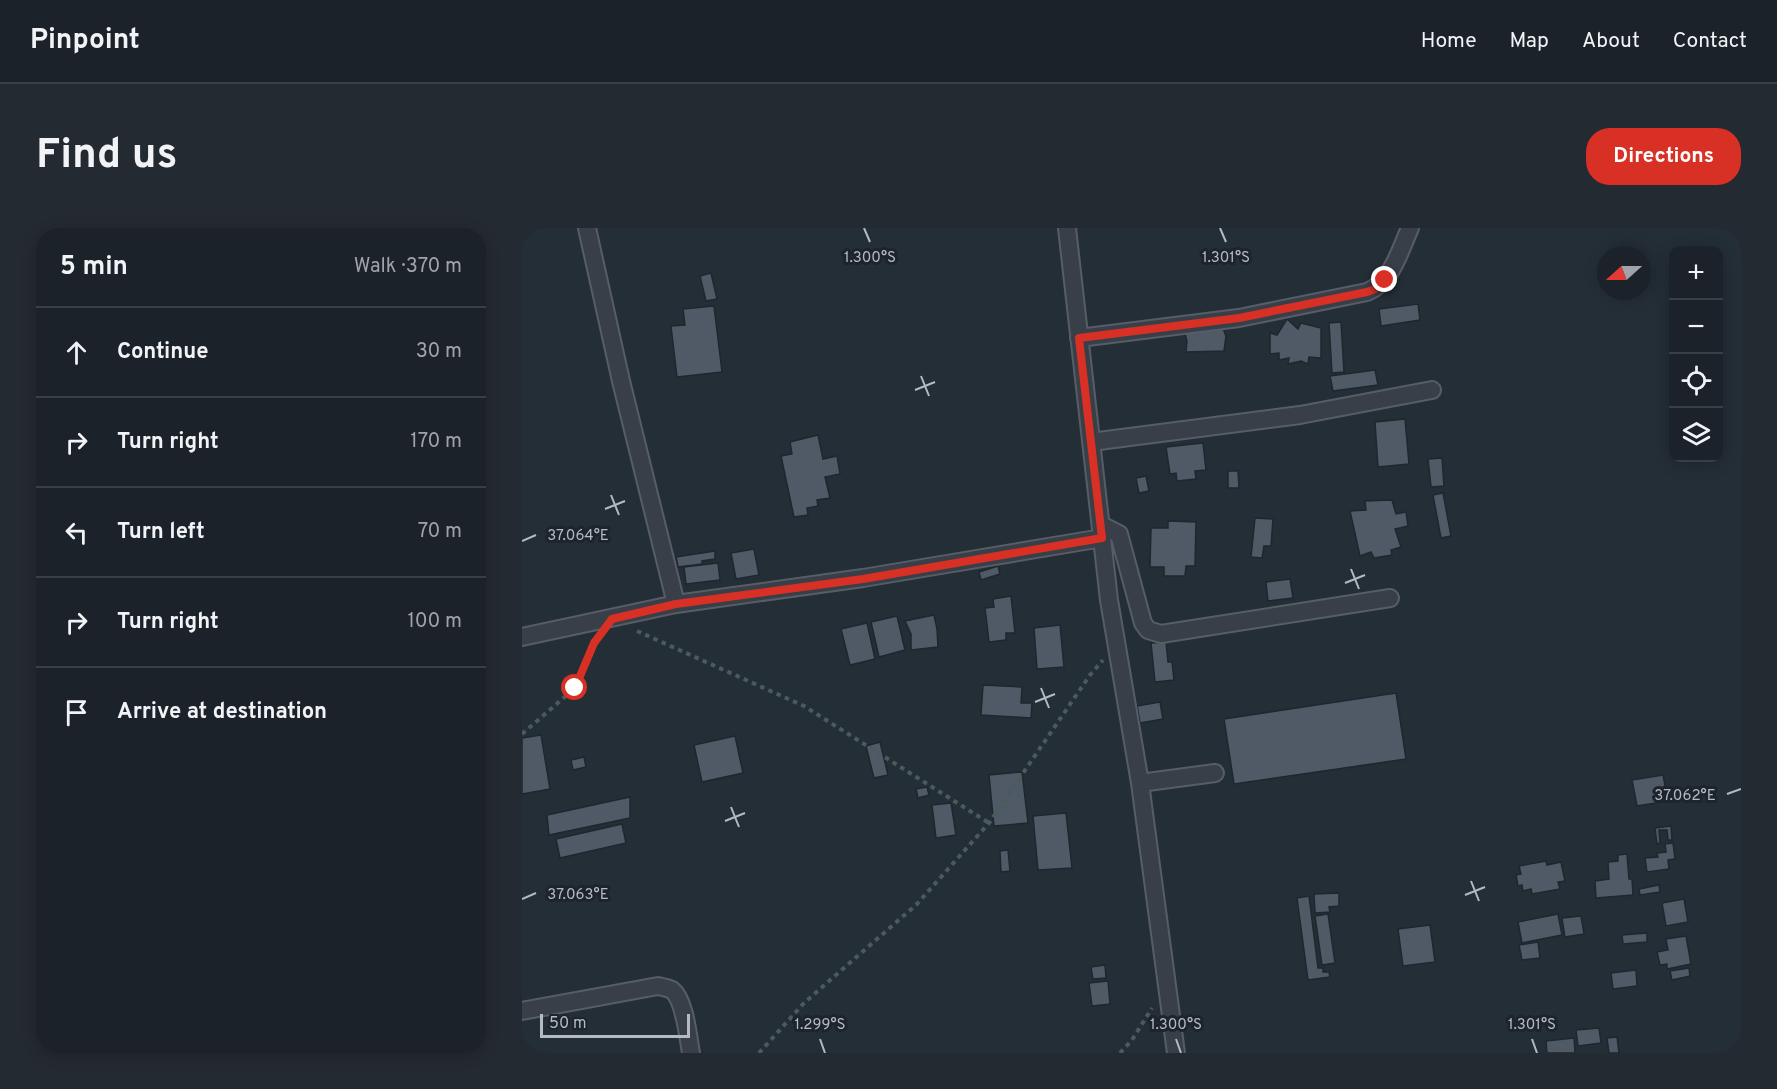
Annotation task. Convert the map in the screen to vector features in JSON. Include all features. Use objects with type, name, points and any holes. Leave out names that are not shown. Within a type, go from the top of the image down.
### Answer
[{"type":"street","points":[[587,228],[621,381],[676,604]]},
{"type":"street","points":[[1066,228],[1116,644],[1140,783],[1176,1053]]},
{"type":"street","points":[[1079,338],[1239,318],[1367,292],[1375,289],[1385,280],[1410,228]]},
{"type":"street","points":[[1091,442],[1300,415],[1432,390]]},
{"type":"street","points":[[522,637],[676,604],[863,579],[1101,531],[1119,534],[1143,623],[1148,630],[1161,634],[1390,598]]},
{"type":"street","points":[[1140,783],[1215,773]]},
{"type":"street","points":[[522,1011],[658,986],[671,989],[678,997],[683,1011],[691,1053]]},
{"type":"path","points":[[522,734],[575,688],[594,643],[612,619],[804,706],[988,823]]},
{"type":"path","points":[[759,1053],[804,1003],[917,904],[988,823],[1090,675],[1116,644]]},
{"type":"path","points":[[1120,1053],[1132,1040],[1166,985]]},
{"type":"building","points":[[711,273],[717,299],[706,301],[700,276]]},
{"type":"building","points":[[1418,304],[1420,320],[1381,326],[1379,309]]},
{"type":"building","points":[[714,306],[722,372],[677,377],[671,326],[685,325],[683,309]]},
{"type":"building","points":[[1287,319],[1298,329],[1301,323],[1321,328],[1321,358],[1309,357],[1308,364],[1301,361],[1288,364],[1289,358],[1279,360],[1279,353],[1270,354],[1270,333],[1277,335]]},
{"type":"building","points":[[1341,322],[1344,372],[1332,373],[1329,323]]},
{"type":"building","points":[[1222,326],[1226,336],[1224,351],[1186,352],[1187,341],[1184,330]]},
{"type":"building","points":[[1375,370],[1378,385],[1333,391],[1330,376]]},
{"type":"building","points":[[1405,419],[1409,464],[1378,467],[1375,422]]},
{"type":"building","points":[[818,435],[823,459],[837,456],[840,474],[825,477],[830,498],[817,500],[818,506],[807,508],[808,515],[794,517],[781,456],[792,454],[790,442]]},
{"type":"building","points":[[1203,443],[1206,470],[1195,471],[1196,479],[1177,481],[1176,473],[1170,474],[1166,447]]},
{"type":"building","points":[[1442,458],[1444,486],[1431,487],[1428,459]]},
{"type":"building","points":[[1228,471],[1238,471],[1239,488],[1228,488]]},
{"type":"building","points":[[1146,476],[1149,491],[1139,493],[1136,478]]},
{"type":"building","points":[[1443,493],[1451,536],[1441,538],[1433,495]]},
{"type":"building","points":[[1392,500],[1396,514],[1406,512],[1408,526],[1395,529],[1401,547],[1391,550],[1392,555],[1374,558],[1371,552],[1360,556],[1350,511],[1366,510],[1365,501]]},
{"type":"building","points":[[1255,518],[1273,519],[1271,546],[1264,546],[1262,558],[1251,557]]},
{"type":"building","points":[[1168,521],[1196,522],[1195,566],[1186,566],[1185,576],[1164,576],[1164,567],[1150,567],[1151,528],[1168,528]]},
{"type":"building","points":[[754,549],[759,575],[736,579],[731,553]]},
{"type":"building","points":[[715,551],[715,559],[702,561],[702,564],[678,567],[676,557]]},
{"type":"building","points":[[718,563],[720,580],[686,584],[684,567]]},
{"type":"building","points":[[998,566],[1000,574],[981,580],[979,572]]},
{"type":"building","points":[[1290,579],[1293,598],[1268,601],[1266,582]]},
{"type":"building","points":[[1011,596],[1015,633],[1006,633],[1006,640],[989,642],[985,608],[994,607],[993,599]]},
{"type":"building","points":[[934,615],[938,647],[911,650],[911,634],[905,621]]},
{"type":"building","points":[[897,616],[905,650],[879,657],[871,622]]},
{"type":"building","points":[[867,623],[875,659],[850,665],[841,629]]},
{"type":"building","points":[[1060,625],[1064,667],[1037,669],[1034,628]]},
{"type":"building","points":[[1166,642],[1168,662],[1172,662],[1174,680],[1155,682],[1151,643]]},
{"type":"building","points":[[983,685],[1022,687],[1021,703],[1032,703],[1031,718],[981,715]]},
{"type":"building","points":[[1396,693],[1406,759],[1234,784],[1224,719]]},
{"type":"building","points":[[1160,702],[1163,719],[1140,723],[1137,706]]},
{"type":"building","points":[[541,735],[550,789],[522,794],[522,738]]},
{"type":"building","points":[[735,736],[743,773],[702,782],[694,745]]},
{"type":"building","points":[[880,742],[888,775],[874,778],[866,746]]},
{"type":"building","points":[[584,757],[586,767],[573,770],[571,760]]},
{"type":"building","points":[[1022,772],[1028,823],[994,826],[989,775]]},
{"type":"building","points":[[1663,775],[1668,801],[1637,806],[1632,780]]},
{"type":"building","points":[[927,787],[929,795],[918,798],[916,789]]},
{"type":"building","points":[[630,797],[630,818],[549,835],[547,815]]},
{"type":"building","points":[[951,803],[956,835],[936,838],[932,805]]},
{"type":"building","points":[[1066,813],[1072,868],[1038,870],[1033,816]]},
{"type":"building","points":[[622,824],[626,843],[560,858],[556,839]]},
{"type":"building","points":[[1671,826],[1672,840],[1668,840],[1667,830],[1659,830],[1660,843],[1657,844],[1655,828]]},
{"type":"building","points":[[1673,843],[1675,859],[1668,860],[1669,869],[1647,872],[1645,858],[1658,857],[1657,853],[1666,852],[1665,844]]},
{"type":"building","points":[[1008,850],[1010,871],[1001,872],[1000,851]]},
{"type":"building","points":[[1627,854],[1633,895],[1596,898],[1595,881],[1609,879],[1608,862],[1618,861],[1618,855]]},
{"type":"building","points":[[1546,861],[1547,865],[1561,862],[1565,881],[1558,882],[1560,889],[1532,894],[1531,889],[1523,891],[1522,885],[1518,886],[1516,875],[1521,874],[1519,866]]},
{"type":"building","points":[[1659,885],[1660,892],[1640,895],[1639,889]]},
{"type":"building","points":[[1339,893],[1339,906],[1329,907],[1330,912],[1315,913],[1314,894]]},
{"type":"building","points":[[1309,896],[1318,968],[1323,968],[1323,972],[1329,972],[1330,977],[1308,980],[1297,898]]},
{"type":"building","points":[[1684,899],[1688,922],[1666,926],[1662,903]]},
{"type":"building","points":[[1328,914],[1335,963],[1322,965],[1315,916]]},
{"type":"building","points":[[1558,914],[1562,935],[1522,943],[1518,922]]},
{"type":"building","points":[[1581,916],[1584,934],[1565,937],[1562,918]]},
{"type":"building","points":[[1430,925],[1435,962],[1403,966],[1398,929]]},
{"type":"building","points":[[1647,933],[1647,942],[1623,944],[1622,935]]},
{"type":"building","points":[[1686,936],[1691,964],[1667,969],[1667,964],[1660,965],[1657,952],[1668,950],[1666,939]]},
{"type":"building","points":[[1538,942],[1540,958],[1522,960],[1519,945]]},
{"type":"building","points":[[1105,965],[1106,978],[1093,979],[1091,967]]},
{"type":"building","points":[[1689,968],[1690,976],[1672,980],[1670,971]]},
{"type":"building","points":[[1636,970],[1637,986],[1613,989],[1611,973]]},
{"type":"building","points":[[1108,981],[1110,1004],[1092,1006],[1089,983]]},
{"type":"building","points":[[1599,1028],[1601,1043],[1578,1046],[1576,1030]]},
{"type":"building","points":[[1617,1037],[1619,1053],[1609,1053],[1607,1038]]},
{"type":"building","points":[[1574,1038],[1575,1053],[1547,1053],[1546,1041]]},
{"type":"route","points":[[575,688],[594,643],[612,619],[676,604],[863,579],[1102,538],[1079,338],[1239,318],[1367,292],[1375,289],[1385,280]]}]
